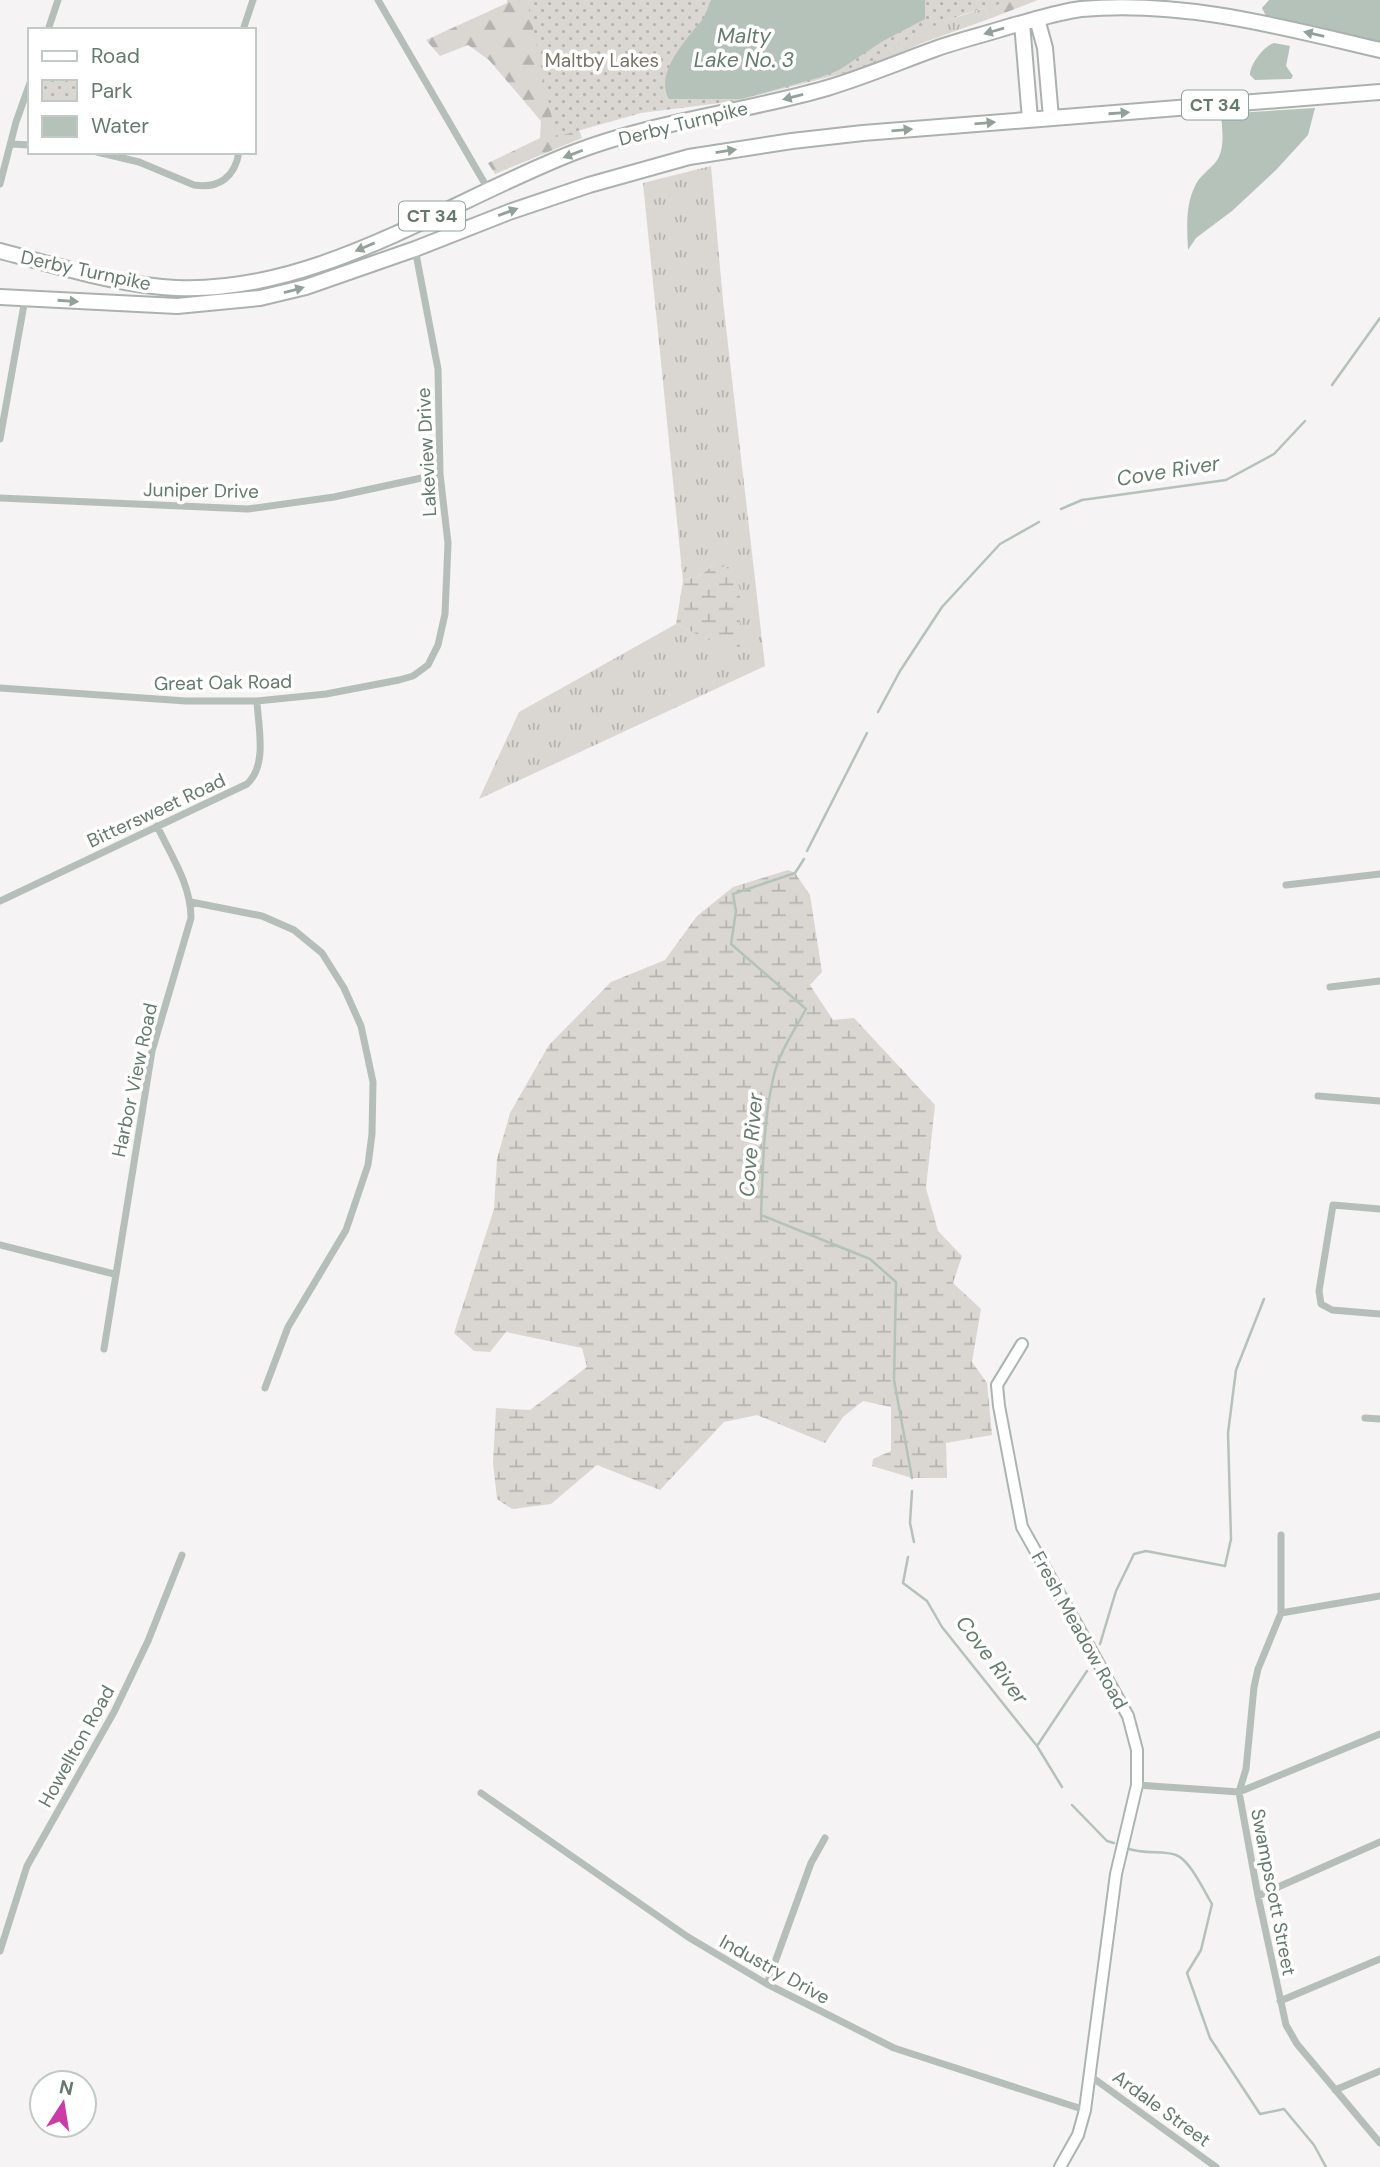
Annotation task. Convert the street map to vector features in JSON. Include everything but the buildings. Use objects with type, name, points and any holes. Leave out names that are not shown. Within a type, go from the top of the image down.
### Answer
[{"type":"highway","name":"Derby Turnpike","points":[[0,251],[86,274],[144,285],[195,288],[250,284],[308,269],[366,247],[488,189],[577,152],[648,129],[826,88],[940,47],[1080,9],[1158,6],[1216,13],[1380,50]]},
{"type":"highway","points":[[1030,21],[1045,48],[1051,118]]},
{"type":"highway","points":[[1030,21],[1030,119]]},
{"type":"highway","name":"Derby Turnpike","points":[[0,297],[177,306],[260,299],[306,287],[589,185],[689,157],[804,139],[1380,92]]},
{"type":"street","points":[[49,28],[58,0]]},
{"type":"street","points":[[244,28],[253,0]]},
{"type":"street","points":[[378,0],[488,189]]},
{"type":"street","points":[[0,184],[28,90]]},
{"type":"street","points":[[11,145],[28,145]]},
{"type":"street","points":[[105,154],[139,162],[204,187],[225,181],[237,164],[239,154]]},
{"type":"street","name":"Lakeview Drive","points":[[415,248],[438,369],[440,474],[449,543],[447,597],[442,631],[434,654]]},
{"type":"street","points":[[0,439],[25,299]]},
{"type":"street","name":"Juniper Drive","points":[[0,498],[197,509],[248,509],[334,497],[440,474]]},
{"type":"street","name":"Great Oak Road","points":[[0,688],[186,701],[257,701],[326,694],[407,679],[424,669],[434,654]]},
{"type":"street","name":"Bittersweet Road","points":[[0,901],[239,788],[252,779],[260,753],[257,701]]},
{"type":"street","points":[[157,826],[191,902],[262,916],[294,930],[322,953],[344,988],[361,1026],[373,1082],[372,1134],[368,1165],[346,1230],[288,1327],[265,1388]]},
{"type":"street","points":[[1286,885],[1380,874]]},
{"type":"street","name":"Harbor View Road","points":[[104,1349],[152,1051],[191,918],[191,902]]},
{"type":"street","points":[[1330,987],[1380,981]]},
{"type":"street","points":[[1318,1096],[1380,1101]]},
{"type":"street","points":[[1380,1209],[1333,1205],[1319,1291],[1321,1304],[1332,1310],[1380,1314]]},
{"type":"street","points":[[0,1245],[114,1274]]},
{"type":"street","name":"Fresh Meadow Road","points":[[1021,1344],[997,1385],[1017,1510],[1022,1527],[1128,1716],[1137,1750],[1137,1785],[1116,1874],[1084,2110],[1078,2135],[1060,2167]]},
{"type":"street","points":[[1365,1418],[1380,1419]]},
{"type":"street","name":"Swampscott Street","points":[[1281,1535],[1281,1613],[1258,1669],[1246,1769],[1239,1792],[1286,2025],[1297,2044],[1380,2143]]},
{"type":"street","name":"Howellton Road","points":[[0,1951],[27,1866],[114,1712],[148,1641],[182,1555]]},
{"type":"street","points":[[1281,1613],[1380,1596]]},
{"type":"street","points":[[1137,1785],[1239,1792],[1380,1734]]},
{"type":"street","name":"Industry Drive","points":[[481,1793],[688,1937],[767,1984],[894,2048],[1084,2110]]},
{"type":"street","points":[[767,1984],[811,1863],[825,1838]]},
{"type":"street","points":[[1258,1896],[1380,1842]]},
{"type":"street","points":[[1280,2001],[1380,1959]]},
{"type":"street","points":[[1335,2090],[1380,2071]]},
{"type":"street","name":"Ardale Street","points":[[1089,2074],[1216,2167]]},
{"type":"green space","points":[[507,0],[620,0],[577,124],[582,138],[495,174],[488,163],[540,138],[541,121],[489,60],[468,45],[440,56],[426,40],[507,3]]},
{"type":"green space","name":"Maltby Lakes","points":[[527,0],[1016,0],[949,19],[905,41],[860,69],[736,101],[641,113],[556,137]]},
{"type":"green space","points":[[992,0],[1038,0],[989,19],[985,8]]},
{"type":"green space","points":[[985,8],[989,19],[922,43],[866,68],[860,58],[883,41]]},
{"type":"green space","points":[[711,166],[723,301],[765,666],[479,799],[519,712],[676,624],[740,654],[740,590],[715,564],[701,575],[683,581],[643,183]]},
{"type":"green space","points":[[715,564],[735,571],[740,590],[740,655],[676,624],[683,581],[701,575]]},
{"type":"green space","points":[[788,870],[795,873],[810,895],[822,972],[810,985],[833,1020],[854,1018],[935,1105],[926,1188],[938,1231],[962,1256],[953,1283],[981,1309],[972,1362],[987,1383],[992,1435],[946,1443],[947,1478],[912,1478],[872,1466],[873,1459],[891,1451],[891,1407],[863,1401],[843,1417],[825,1443],[757,1415],[724,1422],[660,1490],[597,1465],[551,1504],[512,1509],[497,1499],[493,1463],[496,1408],[530,1410],[587,1367],[582,1348],[506,1332],[490,1352],[474,1351],[454,1333],[494,1209],[497,1159],[510,1113],[549,1045],[611,982],[665,960],[697,916],[733,887]]},
{"type":"water","name":"Malty Lake No. 3","points":[[711,0],[925,0],[925,19],[883,41],[839,70],[821,77],[741,99],[669,99],[665,89],[669,68],[674,57],[702,20]]},
{"type":"water","points":[[1269,0],[1380,0],[1380,43],[1266,16],[1262,8]]},
{"type":"water","points":[[1274,43],[1290,46],[1286,66],[1293,76],[1291,79],[1255,80],[1250,75],[1252,66],[1262,52]]},
{"type":"water","points":[[1315,108],[1308,135],[1276,170],[1232,211],[1196,238],[1188,250],[1190,200],[1198,181],[1215,163],[1221,152],[1221,114]]},
{"type":"waterway","name":"Cove River","points":[[1332,385],[1380,318]]},
{"type":"waterway","name":"Cove River","points":[[1061,509],[1082,500],[1226,480],[1274,454],[1305,421]]},
{"type":"waterway","name":"Cove River","points":[[878,712],[900,671],[942,607],[1000,544],[1039,522]]},
{"type":"waterway","name":"Cove River","points":[[807,851],[867,733]]},
{"type":"waterway","name":"Cove River","points":[[804,859],[795,873],[733,894],[736,911],[731,944],[806,1009],[782,1052],[773,1079],[765,1130],[761,1215],[870,1259],[896,1282],[894,1380],[912,1478]]},
{"type":"waterway","points":[[1100,1644],[1116,1591],[1134,1554],[1146,1551],[1225,1566],[1231,1539],[1228,1433],[1236,1370],[1264,1299]]},
{"type":"waterway","name":"Cove River","points":[[912,1491],[910,1523],[914,1542]]},
{"type":"waterway","name":"Cove River","points":[[908,1557],[903,1583],[927,1601],[942,1627],[1037,1746],[1062,1787]]},
{"type":"waterway","points":[[1037,1746],[1087,1671]]},
{"type":"waterway","name":"Cove River","points":[[1072,1805],[1107,1841],[1114,1843]]},
{"type":"waterway","name":"Cove River","points":[[1126,1848],[1176,1855],[1196,1876],[1212,1904],[1201,1950],[1187,1973],[1210,2038],[1260,2114],[1284,2109],[1314,2145],[1326,2167]]}]
